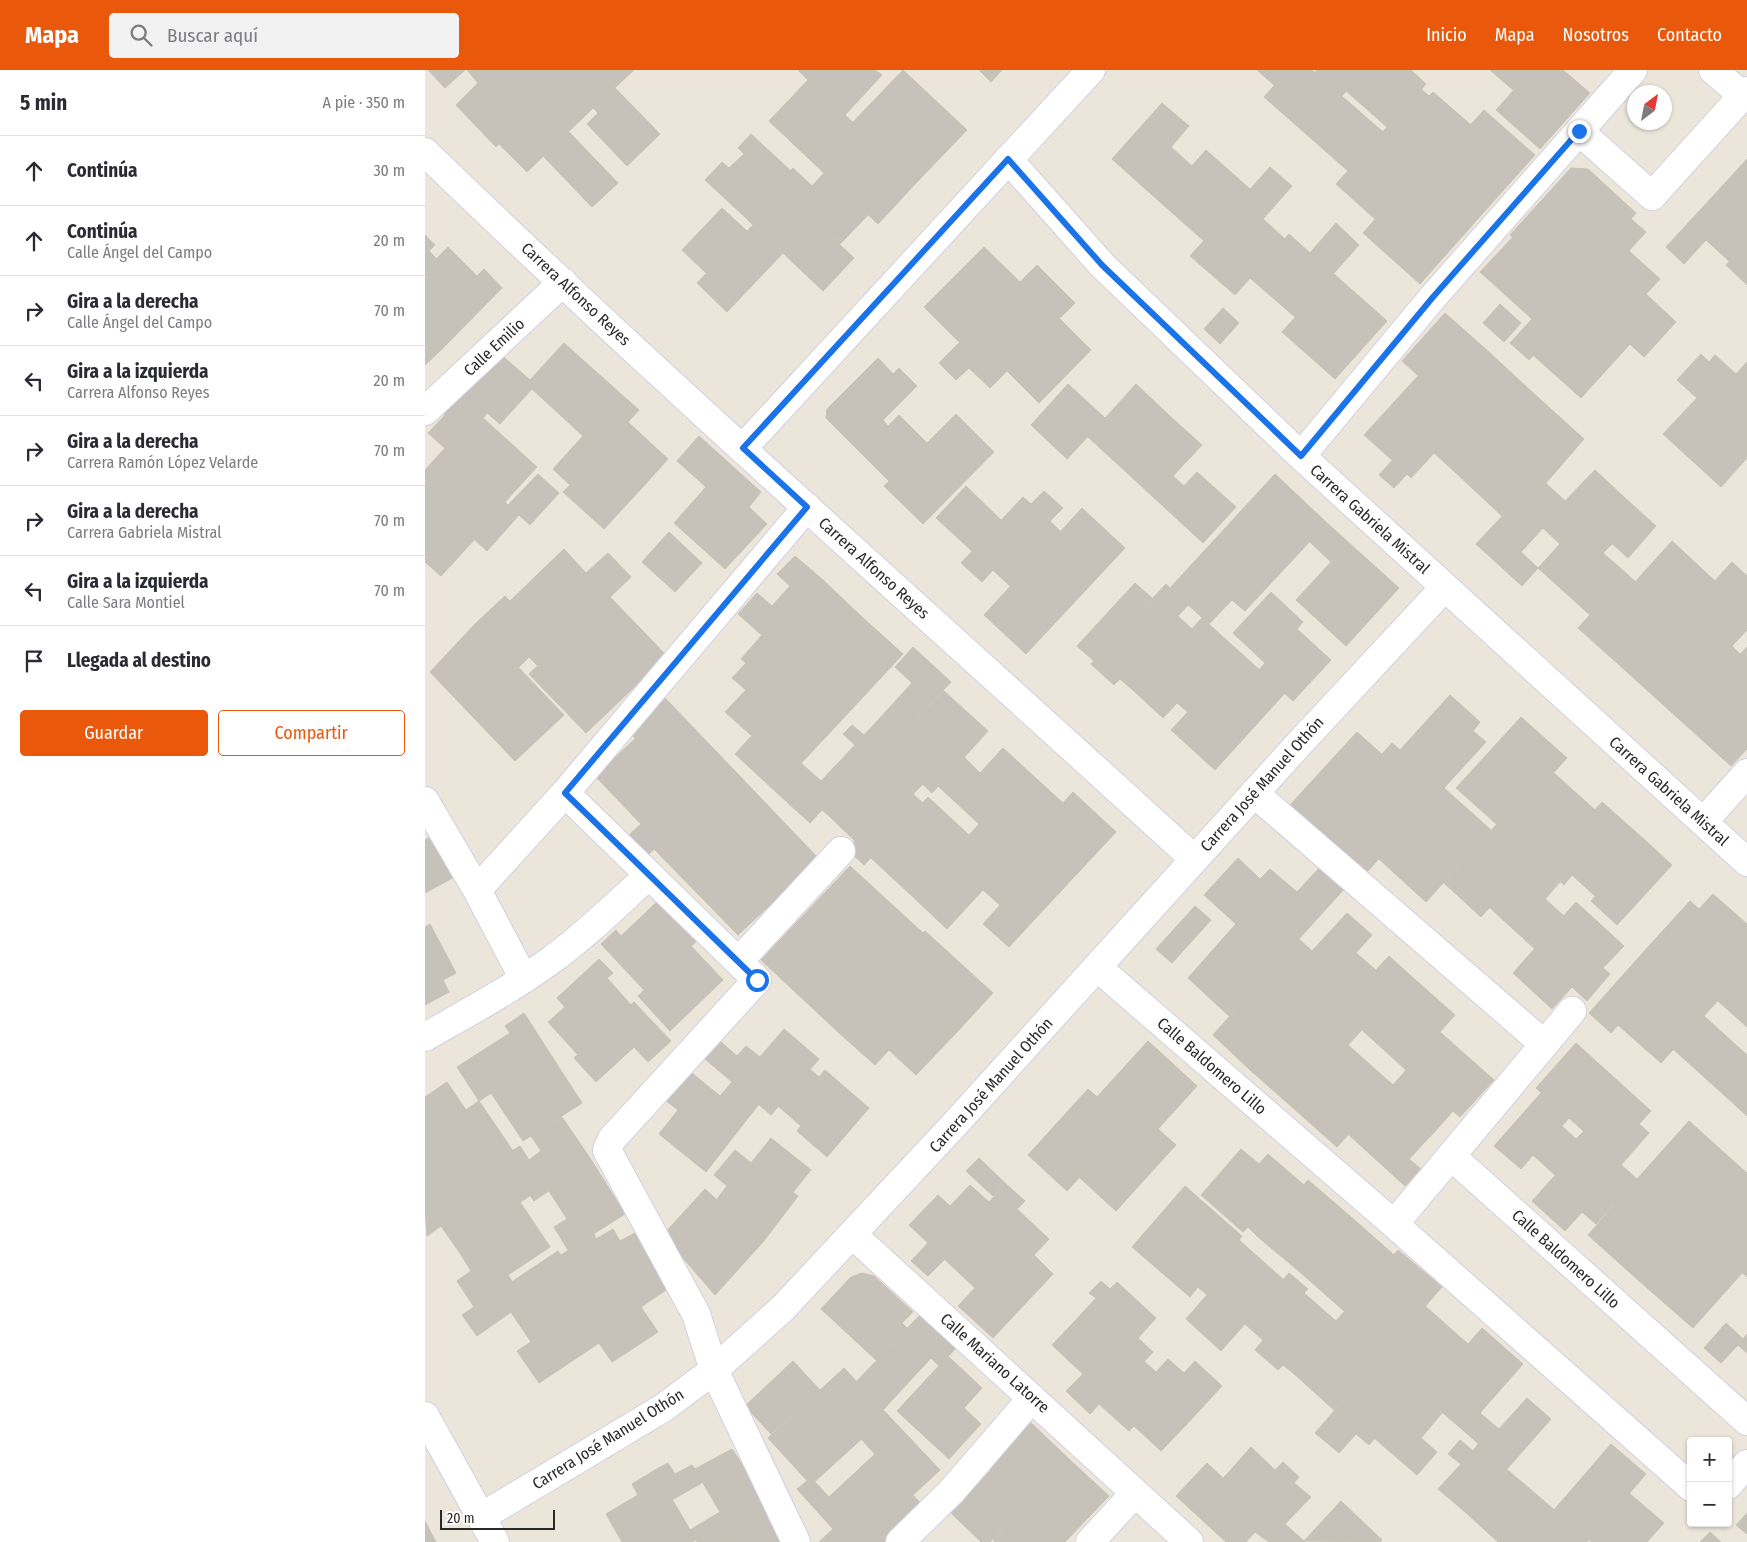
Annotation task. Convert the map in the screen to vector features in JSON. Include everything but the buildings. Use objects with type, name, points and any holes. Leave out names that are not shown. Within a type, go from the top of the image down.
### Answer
[{"type":"street","points":[[743,448],[1091,70]]},
{"type":"street","points":[[1301,456],[1421,310],[1633,70]]},
{"type":"street","points":[[1579,131],[1652,196],[1745,93],[1713,70]]},
{"type":"street","name":"Carrera Alfonso Reyes","points":[[425,152],[807,507],[1195,859]]},
{"type":"street","name":"Carrera Gabriela Mistral","points":[[1008,159],[1102,265],[1301,456],[1747,862]]},
{"type":"street","name":"Calle Emilio","points":[[425,411],[563,282]]},
{"type":"street","points":[[477,890],[565,793],[807,507]]},
{"type":"street","name":"Carrera José Manuel Othón","points":[[481,1517],[663,1408],[713,1370],[783,1308],[853,1235],[1254,793],[1445,587]]},
{"type":"street","points":[[1703,822],[1747,772]]},
{"type":"street","points":[[565,793],[648,876],[757,980],[612,1139],[607,1150],[696,1314],[713,1370],[796,1542]]},
{"type":"street","points":[[1254,793],[1545,1044]]},
{"type":"street","points":[[425,801],[477,890],[524,979]]},
{"type":"street","points":[[739,961],[841,851]]},
{"type":"street","points":[[425,1037],[524,979],[587,932],[648,876]]},
{"type":"street","name":"Calle Baldomero Lillo","points":[[1097,967],[1394,1224],[1687,1483]]},
{"type":"street","points":[[1394,1224],[1572,1011]]},
{"type":"street","name":"Calle Baldomero Lillo","points":[[1451,1156],[1747,1421]]},
{"type":"street","name":"Calle Mariano Latorre","points":[[853,1235],[1189,1542]]},
{"type":"street","points":[[899,1542],[951,1492],[1032,1398]]},
{"type":"street","points":[[425,1416],[495,1542]]},
{"type":"street","points":[[1731,1482],[1747,1464]]},
{"type":"street","points":[[1091,1542],[1135,1493]]},
{"type":"route","points":[[757,980],[648,876],[565,793],[600,749],[807,507],[743,448],[1008,159],[1102,265],[1301,456],[1433,297],[1579,131]]}]
